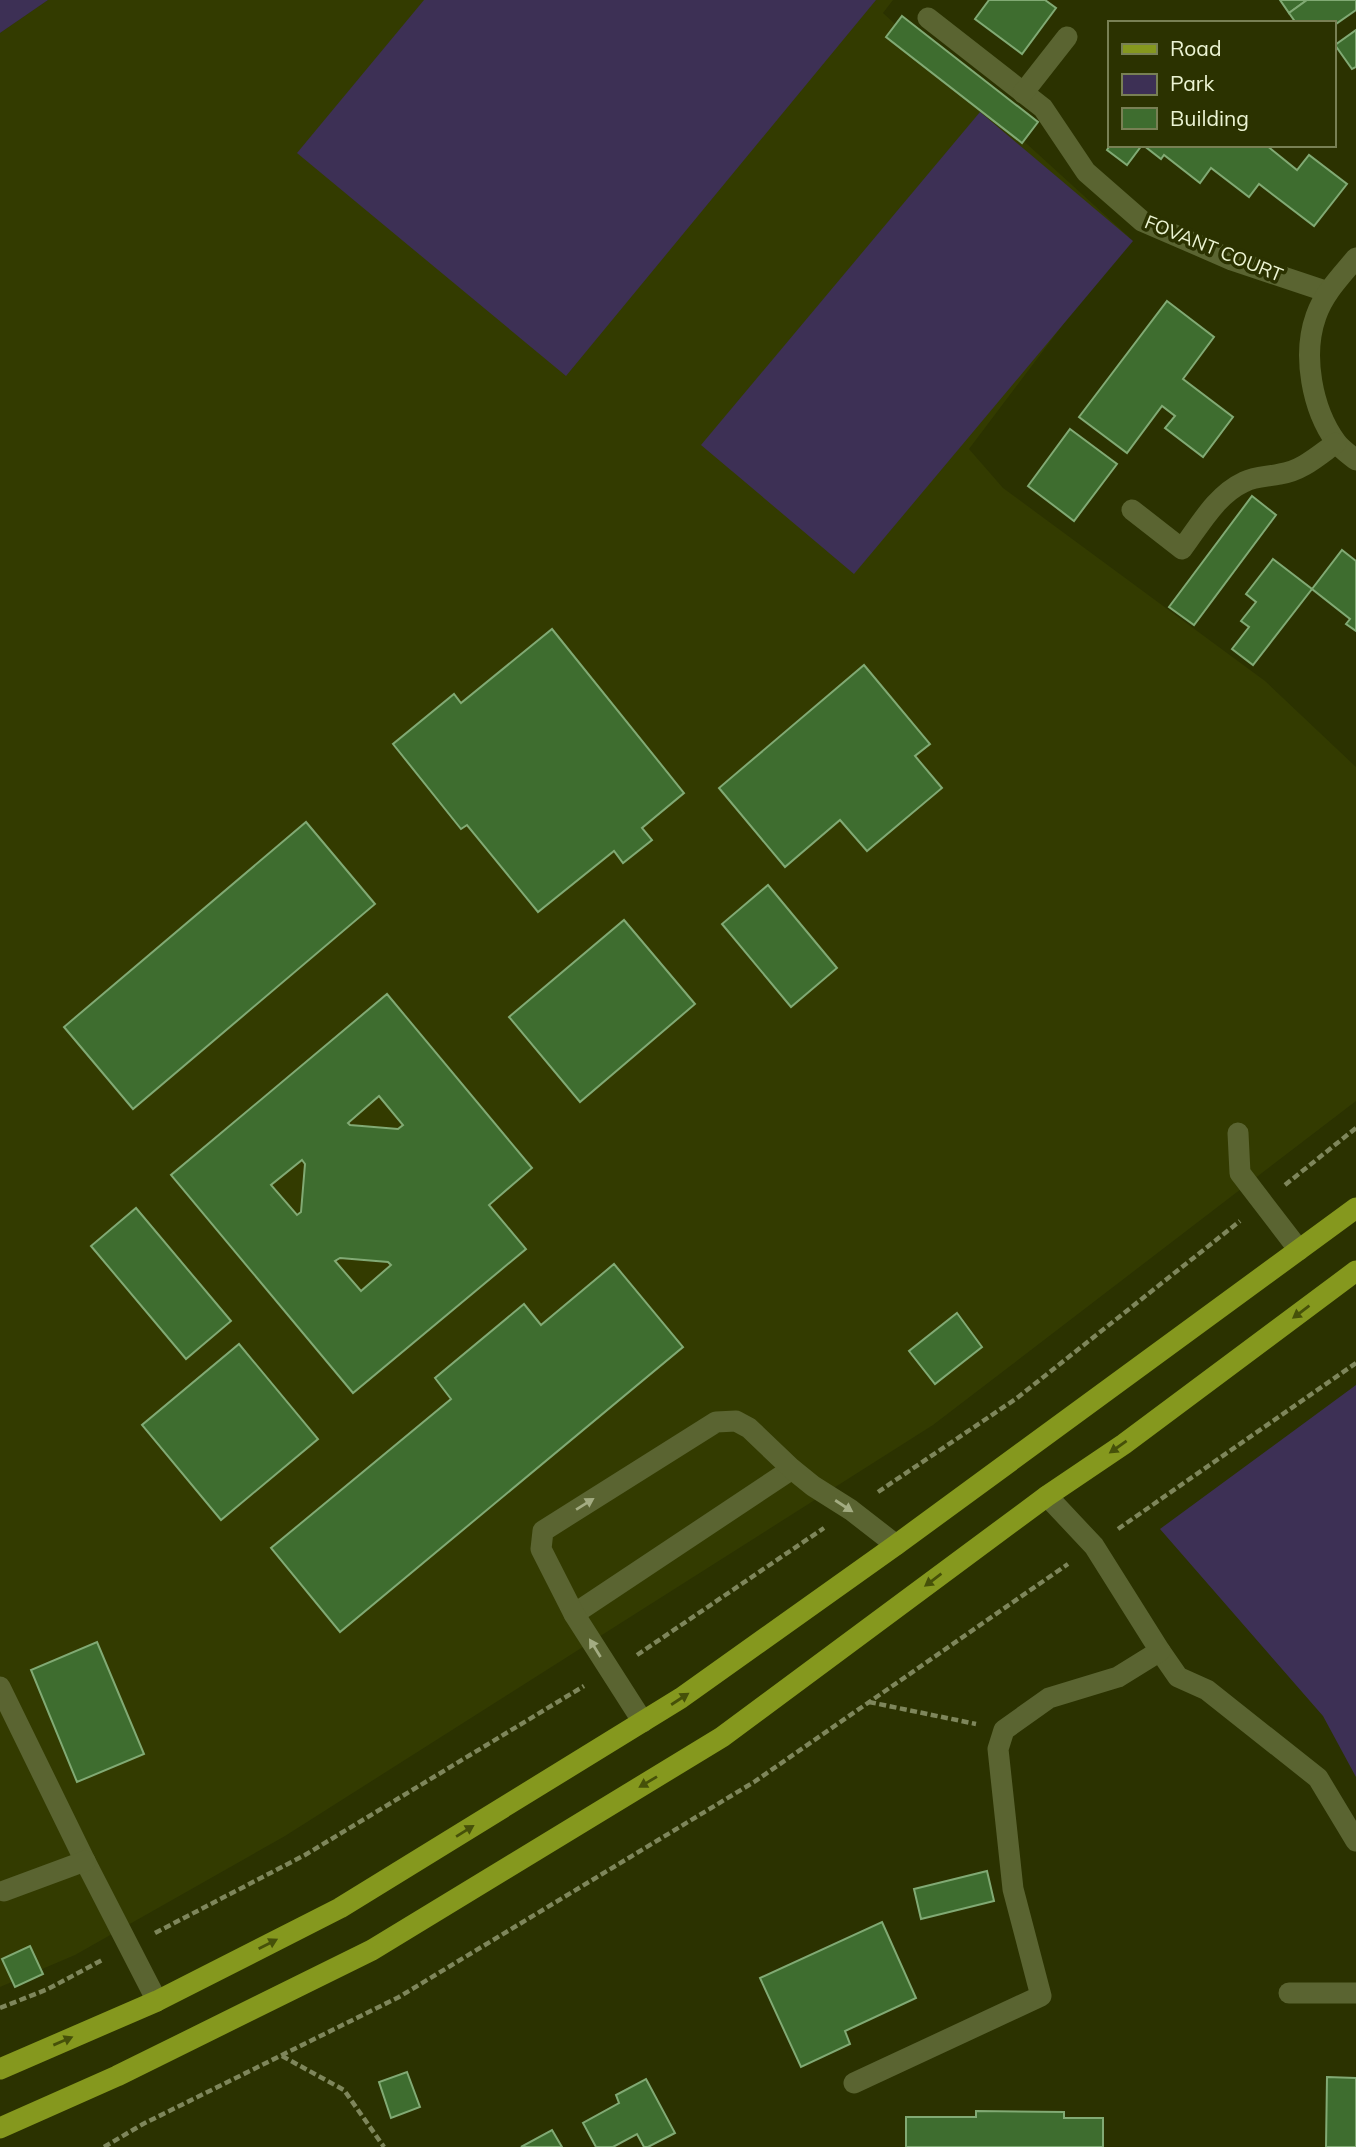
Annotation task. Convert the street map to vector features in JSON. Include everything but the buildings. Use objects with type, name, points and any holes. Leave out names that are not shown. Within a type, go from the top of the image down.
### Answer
[{"type":"main road","points":[[0,2069],[157,2001],[340,1908],[681,1698],[897,1545],[1356,1208]]},
{"type":"main road","points":[[0,2128],[117,2076],[383,1942],[722,1737],[1356,1271]]},
{"type":"street","name":"FOVANT COURT","points":[[929,19],[1043,108],[1086,172],[1142,221],[1232,260],[1328,292]]},
{"type":"street","points":[[1023,93],[1067,37]]},
{"type":"street","points":[[1356,257],[1328,292],[1315,317],[1310,363],[1318,408],[1336,443],[1356,460]]},
{"type":"street","points":[[1132,510],[1182,549],[1222,496],[1243,482],[1262,475],[1282,474],[1303,467],[1336,443]]},
{"type":"street","points":[[1238,1133],[1240,1173],[1299,1250]]},
{"type":"street","points":[[643,1722],[574,1614],[541,1549],[543,1531],[557,1521],[716,1422],[736,1421],[749,1427],[813,1486],[851,1510],[897,1545]]},
{"type":"street","points":[[574,1614],[792,1469]]},
{"type":"street","points":[[1047,1496],[1094,1546],[1178,1676],[1208,1690],[1318,1778],[1356,1841]]},
{"type":"street","points":[[854,2083],[1041,1996],[1013,1889],[1001,1740],[1049,1698],[1118,1677],[1160,1651]]},
{"type":"street","points":[[0,1687],[157,2001]]},
{"type":"street","points":[[4,1891],[85,1861]]},
{"type":"street","points":[[1289,1993],[1356,1993]]},
{"type":"path","points":[[0,2007],[48,1989],[304,1855],[640,1653],[1017,1398],[1356,1128]]},
{"type":"path","points":[[104,2147],[143,2124],[399,1997],[754,1782],[1356,1363]]},
{"type":"path","points":[[869,1702],[1001,1740]]},
{"type":"path","points":[[281,2056],[344,2090],[384,2147]]},
{"type":"shaded area","points":[[48,0],[893,0],[883,13],[1129,237],[969,449],[1003,488],[1265,681],[1356,767],[1356,1101],[933,1425],[285,1836],[75,1955],[0,1987],[0,33]]},
{"type":"green space","points":[[0,0],[48,0],[0,33]]},
{"type":"green space","points":[[424,0],[876,0],[566,376],[297,153]]},
{"type":"green space","points":[[980,112],[1133,241],[854,574],[701,445]]},
{"type":"green space","points":[[1356,1385],[1356,1777],[1323,1716],[1160,1529]]}]
